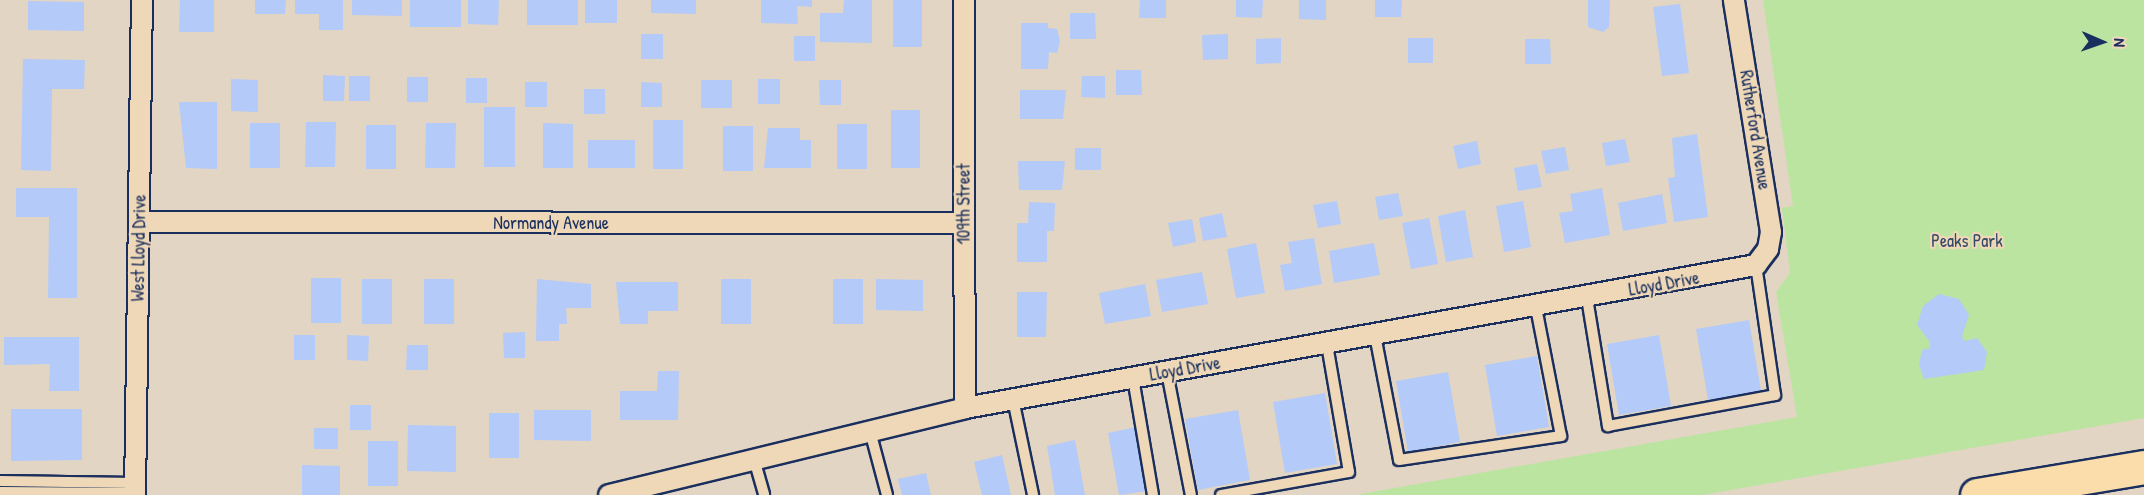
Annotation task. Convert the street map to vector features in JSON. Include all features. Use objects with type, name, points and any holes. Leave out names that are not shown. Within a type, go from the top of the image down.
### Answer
[{"type":"highway","points":[[1977,495],[2144,467]]},
{"type":"street","name":"West Lloyd Drive","points":[[135,490],[142,0]]},
{"type":"street","name":"109th Street","points":[[964,0],[965,408]]},
{"type":"street","name":"Rutherford Avenue","points":[[1734,0],[1771,232],[1760,262]]},
{"type":"street","name":"Normandy Avenue","points":[[139,222],[964,223]]},
{"type":"street","name":"Lloyd Drive","points":[[609,495],[965,408],[1587,298],[1760,262]]},
{"type":"lane","points":[[1587,298],[1608,426],[1775,395],[1760,262]]},
{"type":"lane","points":[[1375,335],[1399,460],[1561,436],[1536,307]]},
{"type":"lane","points":[[1221,495],[1348,472],[1327,344]]},
{"type":"lane","points":[[1167,372],[1191,495]]},
{"type":"lane","points":[[1133,378],[1153,495]]},
{"type":"lane","points":[[1013,399],[1033,495]]},
{"type":"lane","points":[[870,431],[887,495]]},
{"type":"lane","points":[[754,459],[764,495]]},
{"type":"lane","points":[[0,481],[135,490]]},
{"type":"lane","points":[[0,492],[135,490]]},
{"type":"green space","name":"Peaks Park","points":[[1763,0],[2144,0],[2144,418],[1702,495],[1355,495],[1797,417],[1776,292],[1790,273],[1782,208],[1793,206]]},
{"type":"building","points":[[180,0],[214,0],[214,32],[179,32]]},
{"type":"building","points":[[255,0],[286,0],[285,14],[255,14]]},
{"type":"building","points":[[295,0],[343,0],[343,30],[319,30],[319,14],[295,14]]},
{"type":"building","points":[[352,0],[402,0],[402,16],[352,15]]},
{"type":"building","points":[[410,0],[461,0],[461,27],[410,27]]},
{"type":"building","points":[[468,0],[499,0],[498,25],[468,24]]},
{"type":"building","points":[[527,0],[578,0],[578,25],[527,25]]},
{"type":"building","points":[[585,0],[617,0],[617,23],[585,23]]},
{"type":"building","points":[[651,0],[696,0],[696,14],[651,13]]},
{"type":"building","points":[[761,0],[812,0],[812,7],[797,6],[798,24],[761,23]]},
{"type":"building","points":[[844,0],[872,0],[872,43],[820,42],[820,13],[843,13]]},
{"type":"building","points":[[893,0],[922,0],[922,47],[893,47]]},
{"type":"building","points":[[1140,0],[1166,0],[1166,18],[1139,18]]},
{"type":"building","points":[[1236,0],[1263,0],[1262,18],[1236,17]]},
{"type":"building","points":[[1299,0],[1326,0],[1326,20],[1299,19]]},
{"type":"building","points":[[1375,0],[1402,0],[1401,17],[1375,17]]},
{"type":"building","points":[[1588,0],[1610,0],[1609,27],[1603,32],[1588,27]]},
{"type":"building","points":[[28,1],[84,2],[84,31],[28,30]]},
{"type":"building","points":[[1680,4],[1689,73],[1662,76],[1653,7]]},
{"type":"building","points":[[1070,13],[1095,13],[1096,39],[1070,39]]},
{"type":"building","points":[[1021,23],[1048,23],[1048,28],[1057,29],[1060,41],[1057,53],[1049,52],[1048,69],[1021,69]]},
{"type":"building","points":[[641,34],[663,34],[663,59],[641,59]]},
{"type":"building","points":[[1228,34],[1228,59],[1203,60],[1202,35]]},
{"type":"building","points":[[794,36],[815,36],[815,61],[794,61]]},
{"type":"building","points":[[1281,38],[1281,63],[1256,64],[1256,39]]},
{"type":"building","points":[[1408,38],[1433,38],[1433,63],[1408,63]]},
{"type":"building","points":[[1525,39],[1550,39],[1551,64],[1525,64]]},
{"type":"building","points":[[23,59],[85,60],[84,89],[52,89],[51,171],[21,170]]},
{"type":"building","points":[[1116,70],[1141,70],[1142,95],[1116,95]]},
{"type":"building","points":[[323,75],[345,76],[344,101],[323,101]]},
{"type":"building","points":[[349,76],[370,76],[370,101],[349,101]]},
{"type":"building","points":[[1082,76],[1105,76],[1105,98],[1081,97]]},
{"type":"building","points":[[407,77],[428,77],[428,102],[407,102]]},
{"type":"building","points":[[466,78],[487,78],[487,103],[466,103]]},
{"type":"building","points":[[231,79],[258,80],[258,112],[231,111]]},
{"type":"building","points":[[758,79],[780,79],[780,104],[758,104]]},
{"type":"building","points":[[701,80],[732,80],[732,108],[701,108]]},
{"type":"building","points":[[819,80],[841,80],[841,105],[820,105]]},
{"type":"building","points":[[525,82],[547,82],[547,107],[525,107]]},
{"type":"building","points":[[641,82],[662,83],[662,107],[641,107]]},
{"type":"building","points":[[584,89],[605,89],[605,114],[584,114]]},
{"type":"building","points":[[1020,90],[1066,90],[1063,119],[1020,119]]},
{"type":"building","points":[[179,102],[217,102],[217,169],[186,168]]},
{"type":"building","points":[[484,107],[515,107],[515,167],[484,167]]},
{"type":"building","points":[[891,110],[920,110],[920,168],[891,168]]},
{"type":"building","points":[[653,120],[683,120],[683,169],[653,169]]},
{"type":"building","points":[[306,122],[336,122],[335,167],[305,167]]},
{"type":"building","points":[[250,123],[280,123],[280,168],[250,168]]},
{"type":"building","points":[[426,123],[456,123],[455,168],[425,168]]},
{"type":"building","points":[[543,123],[573,124],[573,168],[543,168]]},
{"type":"building","points":[[837,124],[867,124],[867,169],[837,169]]},
{"type":"building","points":[[366,125],[396,125],[396,169],[366,169]]},
{"type":"building","points":[[723,126],[753,126],[753,171],[723,171]]},
{"type":"building","points":[[768,128],[800,128],[800,140],[811,140],[811,168],[764,168]]},
{"type":"building","points":[[1697,134],[1708,217],[1674,222],[1668,178],[1675,177],[1672,138]]},
{"type":"building","points":[[1625,139],[1630,162],[1606,166],[1602,143]]},
{"type":"building","points":[[588,140],[635,140],[635,168],[588,168]]},
{"type":"building","points":[[1477,141],[1481,164],[1458,169],[1453,146]]},
{"type":"building","points":[[1565,147],[1569,170],[1546,174],[1541,151]]},
{"type":"building","points":[[1075,148],[1101,148],[1101,170],[1075,170]]},
{"type":"building","points":[[1018,161],[1065,161],[1062,190],[1019,190]]},
{"type":"building","points":[[1537,164],[1542,187],[1518,191],[1514,168]]},
{"type":"building","points":[[16,188],[77,188],[77,298],[48,298],[49,217],[16,217]]},
{"type":"building","points":[[1602,188],[1610,235],[1565,243],[1559,213],[1573,211],[1570,194]]},
{"type":"building","points":[[1398,193],[1403,216],[1379,220],[1375,197]]},
{"type":"building","points":[[1662,194],[1667,223],[1623,231],[1618,203]]},
{"type":"building","points":[[1337,201],[1341,224],[1318,228],[1313,205]]},
{"type":"building","points":[[1523,201],[1531,247],[1504,252],[1496,206]]},
{"type":"building","points":[[1029,202],[1055,203],[1054,231],[1047,231],[1047,262],[1017,262],[1017,223],[1028,223]]},
{"type":"building","points":[[1465,210],[1473,257],[1446,262],[1438,216]]},
{"type":"building","points":[[1222,213],[1227,237],[1203,241],[1199,218]]},
{"type":"building","points":[[1429,218],[1438,264],[1411,269],[1402,223]]},
{"type":"building","points":[[1192,219],[1196,242],[1173,247],[1168,223]]},
{"type":"building","points":[[1314,238],[1322,284],[1285,291],[1280,265],[1292,263],[1288,242]]},
{"type":"building","points":[[1256,243],[1265,293],[1236,298],[1227,249]]},
{"type":"building","points":[[1374,243],[1380,275],[1334,283],[1329,251]]},
{"type":"building","points":[[1202,272],[1208,304],[1162,312],[1156,280]]},
{"type":"building","points":[[311,278],[341,278],[341,323],[311,323]]},
{"type":"building","points":[[362,279],[392,279],[392,324],[362,324]]},
{"type":"building","points":[[424,279],[454,279],[454,324],[424,324]]},
{"type":"building","points":[[537,279],[591,284],[591,308],[566,308],[567,324],[559,324],[559,341],[536,341]]},
{"type":"building","points":[[721,279],[751,279],[751,324],[721,324]]},
{"type":"building","points":[[833,279],[863,279],[863,324],[833,324]]},
{"type":"building","points":[[876,279],[923,280],[923,311],[876,310]]},
{"type":"building","points":[[616,282],[678,282],[678,311],[648,311],[648,324],[620,324]]},
{"type":"building","points":[[1145,284],[1151,316],[1105,324],[1099,293]]},
{"type":"building","points":[[1017,292],[1047,292],[1046,337],[1017,337]]},
{"type":"building","points":[[1939,294],[1959,299],[1969,315],[1962,336],[1964,341],[1977,338],[1987,352],[1984,370],[1924,379],[1919,365],[1922,350],[1930,348],[1930,342],[1917,325],[1923,306]]},
{"type":"building","points":[[1749,320],[1761,391],[1708,400],[1696,329]]},
{"type":"building","points":[[525,332],[525,358],[504,358],[503,333]]},
{"type":"building","points":[[294,335],[315,335],[315,360],[294,360]]},
{"type":"building","points":[[347,335],[369,336],[368,361],[347,360]]},
{"type":"building","points":[[1659,335],[1671,406],[1619,415],[1607,344]]},
{"type":"building","points":[[4,337],[79,337],[79,391],[49,391],[50,364],[4,365]]},
{"type":"building","points":[[407,345],[428,345],[428,370],[406,370]]},
{"type":"building","points":[[1537,356],[1549,427],[1497,436],[1485,365]]},
{"type":"building","points":[[658,371],[679,371],[678,420],[620,420],[620,391],[657,391]]},
{"type":"building","points":[[1448,372],[1460,442],[1408,452],[1396,381]]},
{"type":"building","points":[[1325,393],[1337,464],[1285,473],[1273,402]]},
{"type":"building","points":[[350,405],[371,405],[371,430],[350,430]]},
{"type":"building","points":[[11,409],[82,409],[82,460],[11,461]]},
{"type":"building","points":[[534,410],[591,410],[591,441],[534,440]]},
{"type":"building","points":[[1238,410],[1250,480],[1198,490],[1185,419]]},
{"type":"building","points":[[489,413],[519,413],[519,458],[489,458]]},
{"type":"building","points":[[408,425],[456,426],[456,472],[407,471]]},
{"type":"building","points":[[1136,427],[1148,491],[1119,495],[1108,433]]},
{"type":"building","points":[[314,428],[338,428],[338,449],[314,449]]},
{"type":"building","points":[[1075,440],[1085,495],[1055,495],[1047,446]]},
{"type":"building","points":[[368,441],[398,441],[398,486],[368,486]]},
{"type":"building","points":[[1002,455],[1011,495],[982,495],[974,462]]},
{"type":"building","points":[[302,465],[340,466],[340,495],[302,495]]},
{"type":"building","points":[[926,473],[931,495],[902,495],[898,479]]}]
